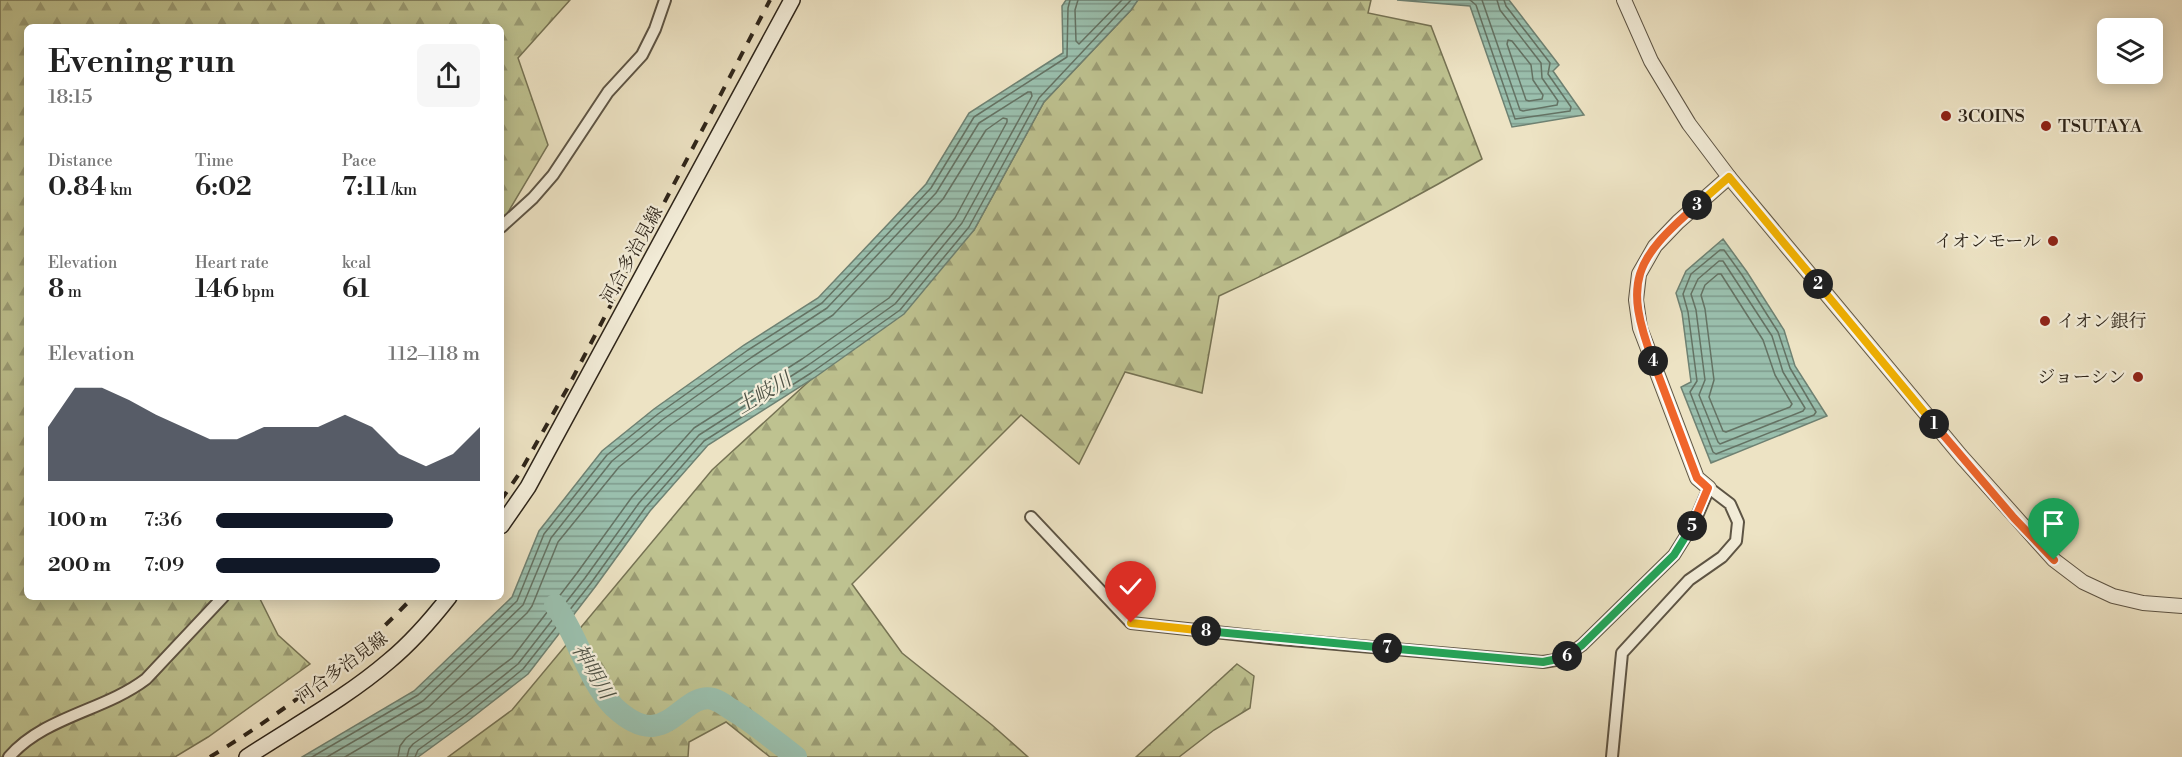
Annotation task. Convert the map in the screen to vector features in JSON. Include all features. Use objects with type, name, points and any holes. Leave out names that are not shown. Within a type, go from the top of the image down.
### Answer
[{"type":"main road","name":"河合多治見線","points":[[504,522],[528,487],[792,0]]},
{"type":"main road","name":"河合多治見線","points":[[247,757],[388,662],[428,624],[447,600]]},
{"type":"street","points":[[504,223],[533,198],[553,175],[608,92],[642,55],[655,29],[665,0]]},
{"type":"street","points":[[1624,0],[1651,61],[1689,124],[1729,177],[1960,456],[2054,560],[2083,582],[2113,596],[2144,603],[2182,606]]},
{"type":"street","points":[[1612,757],[1622,653],[1689,580],[1722,557],[1736,541],[1738,522],[1730,504],[1697,478],[1640,328],[1636,300],[1639,274],[1655,246],[1678,222],[1729,177]]},
{"type":"street","points":[[1031,517],[1131,623],[1280,639],[1543,662],[1562,658],[1582,645],[1674,555],[1694,523],[1708,488]]},
{"type":"street","points":[[9,757],[21,744],[59,721],[133,689],[146,679],[220,600]]},
{"type":"green space","points":[[0,0],[570,0],[518,58],[548,145],[504,219],[504,24],[24,24],[24,600],[260,600],[278,635],[310,664],[208,737],[175,757],[0,757]]},
{"type":"green space","points":[[1137,0],[1371,0],[1368,13],[1431,26],[1482,159],[1352,230],[1219,296],[1202,393],[1125,372],[1079,464],[1021,415],[852,584],[902,653],[1028,757],[770,757],[726,722],[689,742],[688,757],[448,757],[512,710],[712,470],[974,230],[1044,102],[1131,10]]},
{"type":"green space","points":[[1237,664],[1254,676],[1250,708],[1214,730],[1179,757],[1136,757]]},
{"type":"water","name":"土岐川","points":[[1066,0],[1138,0],[1044,102],[974,230],[904,314],[814,378],[708,445],[650,511],[528,674],[469,720],[418,757],[302,757],[414,691],[512,597],[539,531],[602,451],[654,409],[744,345],[818,298],[926,184],[969,113],[1063,53],[1062,6]]},
{"type":"water","points":[[1397,0],[1509,0],[1559,65],[1553,71],[1584,115],[1512,127],[1470,6]]},
{"type":"water","points":[[1723,239],[1784,330],[1795,366],[1827,416],[1711,463],[1681,387],[1691,382],[1682,313],[1676,293],[1686,271]]},
{"type":"waterway","name":"神明川","points":[[555,605],[604,696],[632,721],[647,726],[660,724],[701,699],[713,699],[746,719],[796,757]]},
{"type":"railway","points":[[504,496],[519,474],[567,389],[770,0]]},
{"type":"railway","points":[[210,757],[265,722],[317,684],[367,643],[410,600]]},
{"type":"place","name":"3COINS","points":[[1946,116]]},
{"type":"place","name":"TSUTAYA","points":[[2046,126]]},
{"type":"place","name":"イオンモール","points":[[2053,241]]},
{"type":"place","name":"イオン銀行","points":[[2045,321]]},
{"type":"place","name":"ジョーシン","points":[[2138,377]]},
{"type":"route","points":[[1131,623],[1280,639],[1543,662],[1562,658],[1582,645],[1674,555],[1694,523],[1708,488],[1697,478],[1640,328],[1636,300],[1639,274],[1655,246],[1678,222],[1729,177],[1960,456],[2054,560]]}]
